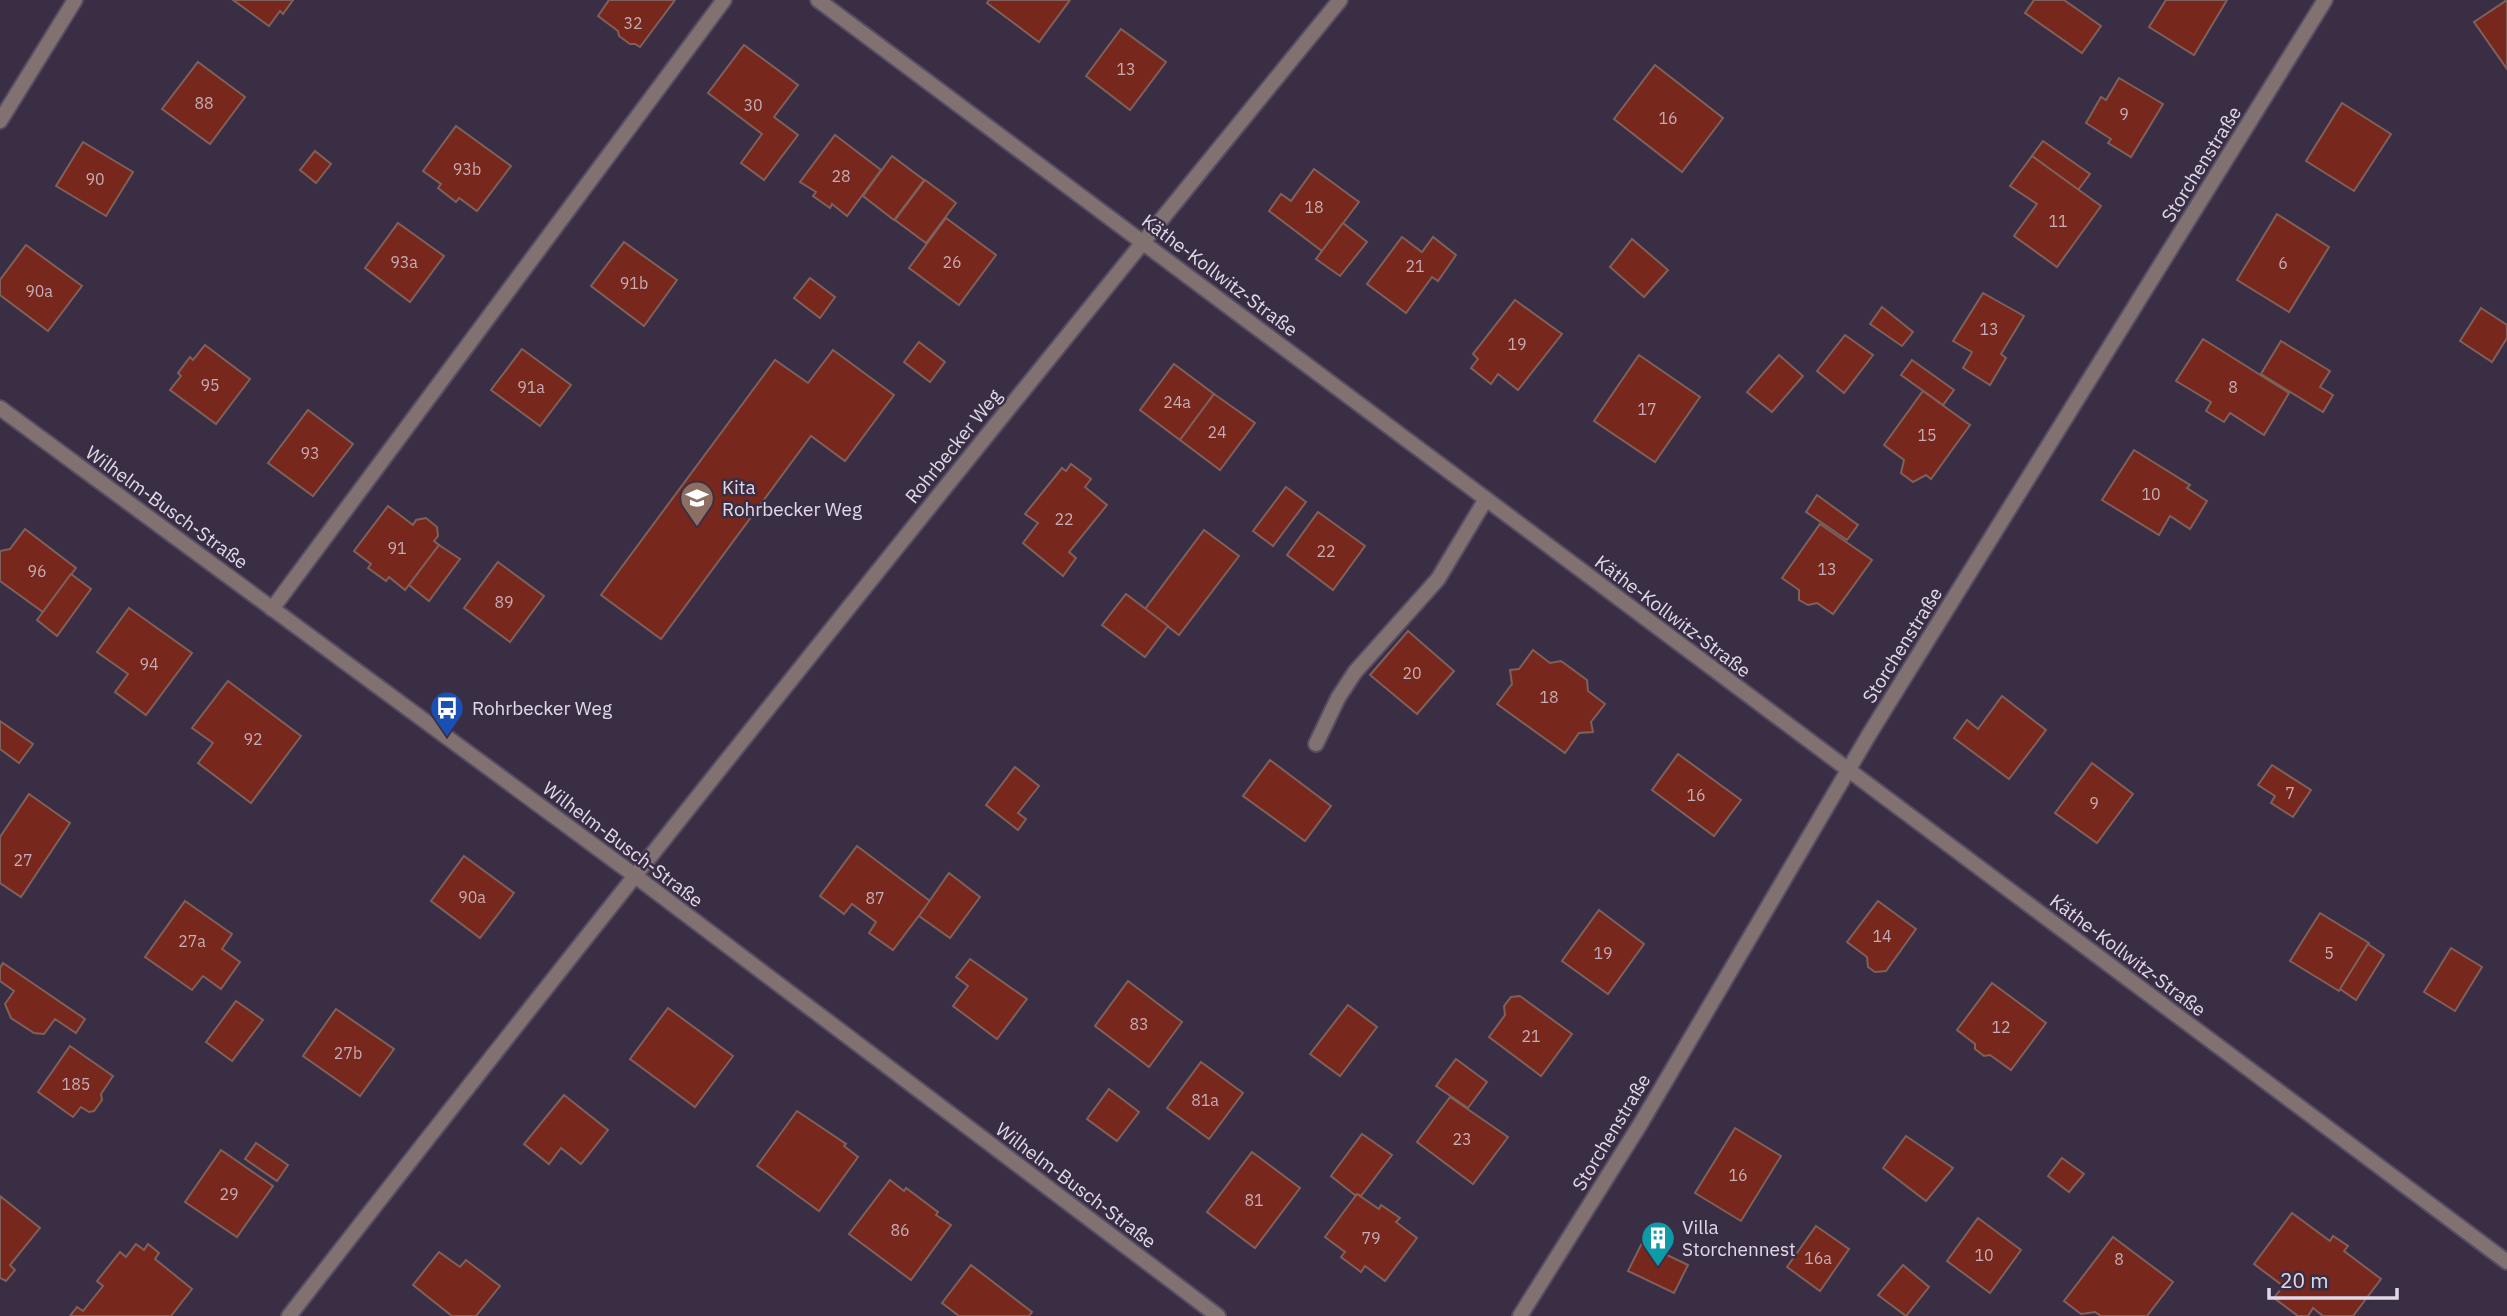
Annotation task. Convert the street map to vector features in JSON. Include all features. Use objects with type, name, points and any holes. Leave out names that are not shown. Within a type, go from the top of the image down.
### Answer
[{"type":"street","points":[[0,121],[75,0]]},
{"type":"street","points":[[272,608],[724,0]]},
{"type":"street","name":"Käthe-Kollwitz-Straße","points":[[818,0],[2507,1262]]},
{"type":"street","name":"Rohrbecker Weg","points":[[289,1316],[634,875],[1340,0]]},
{"type":"street","name":"Storchenstraße","points":[[1520,1316],[1641,1123],[1848,771],[2325,0]]},
{"type":"street","name":"Wilhelm-Busch-Straße","points":[[0,408],[634,875],[1218,1316]]},
{"type":"street","points":[[1316,744],[1338,698],[1355,672],[1438,579],[1486,499]]},
{"type":"building","points":[[233,0],[293,0],[283,14],[280,11],[269,26]]},
{"type":"building","points":[[609,0],[675,0],[640,47],[619,36],[618,31],[598,16]]},
{"type":"building","points":[[989,0],[1070,0],[1039,42],[987,3]]},
{"type":"building","points":[[2034,0],[2064,0],[2101,26],[2082,53],[2025,13]]},
{"type":"building","points":[[2166,0],[2227,0],[2194,55],[2149,27]]},
{"type":"building","points":[[2507,0],[2507,69],[2474,22]]},
{"type":"building","points":[[1121,29],[1166,62],[1130,110],[1086,76]]},
{"type":"building","points":[[744,45],[798,85],[774,117],[798,135],[764,180],[741,163],[762,134],[708,93]]},
{"type":"building","points":[[198,62],[245,97],[210,144],[162,109]]},
{"type":"building","points":[[1655,65],[1723,118],[1682,172],[1614,119]]},
{"type":"building","points":[[2119,78],[2163,104],[2131,157],[2108,143],[2111,139],[2086,123],[2101,97],[2106,100]]},
{"type":"building","points":[[2342,103],[2391,134],[2354,191],[2306,161]]},
{"type":"building","points":[[456,126],[511,166],[477,211],[459,198],[456,202],[438,188],[441,184],[423,171]]},
{"type":"building","points":[[835,135],[881,170],[847,216],[832,204],[830,208],[813,196],[816,192],[800,182]]},
{"type":"building","points":[[2043,141],[2090,174],[2078,190],[2032,156]]},
{"type":"building","points":[[83,142],[133,172],[106,216],[56,186]]},
{"type":"building","points":[[315,151],[331,164],[316,183],[300,170]]},
{"type":"building","points":[[892,156],[924,180],[894,220],[863,196]]},
{"type":"building","points":[[2032,156],[2101,206],[2057,267],[2014,236],[2037,204],[2010,186]]},
{"type":"building","points":[[1314,169],[1359,202],[1322,251],[1269,211],[1281,194],[1291,201]]},
{"type":"building","points":[[925,180],[956,203],[926,243],[895,220]]},
{"type":"building","points":[[2277,214],[2329,247],[2289,312],[2237,280]]},
{"type":"building","points":[[946,218],[996,255],[959,305],[909,268]]},
{"type":"building","points":[[398,223],[444,256],[410,302],[365,268]]},
{"type":"building","points":[[1343,223],[1367,242],[1340,276],[1316,259]]},
{"type":"building","points":[[1402,237],[1422,252],[1433,237],[1456,255],[1438,281],[1432,277],[1406,313],[1367,284]]},
{"type":"building","points":[[1632,239],[1668,270],[1644,297],[1610,267]]},
{"type":"building","points":[[624,242],[677,280],[644,326],[591,286]]},
{"type":"building","points":[[26,245],[82,286],[48,331],[0,295],[0,280]]},
{"type":"building","points":[[810,278],[835,297],[820,318],[794,298]]},
{"type":"building","points":[[1983,293],[2024,316],[2001,354],[2006,358],[1990,385],[1963,368],[1972,352],[1953,341]]},
{"type":"building","points":[[1515,300],[1562,334],[1518,390],[1498,374],[1491,384],[1471,368],[1478,359],[1473,354]]},
{"type":"building","points":[[1882,307],[1913,332],[1902,346],[1870,324]]},
{"type":"building","points":[[2481,308],[2507,325],[2507,338],[2492,362],[2460,341]]},
{"type":"building","points":[[1845,335],[1873,355],[1844,393],[1817,371]]},
{"type":"building","points":[[2203,339],[2289,393],[2264,435],[2230,413],[2224,422],[2206,411],[2211,402],[2176,381]]},
{"type":"building","points":[[2281,341],[2330,371],[2320,387],[2333,395],[2323,412],[2261,374]]},
{"type":"building","points":[[919,342],[945,362],[930,382],[904,362]]},
{"type":"building","points":[[205,345],[250,379],[216,424],[170,390],[181,376],[178,373],[190,357],[193,360]]},
{"type":"building","points":[[522,349],[571,385],[540,426],[491,390]]},
{"type":"building","name":"Kita Rohrbecker Weg","points":[[833,350],[894,395],[845,461],[811,436],[661,639],[601,595],[775,360],[808,383]]},
{"type":"building","points":[[1639,355],[1700,397],[1655,462],[1594,421]]},
{"type":"building","points":[[1779,355],[1803,376],[1772,412],[1747,392]]},
{"type":"building","points":[[1912,360],[1954,390],[1943,405],[1901,375]]},
{"type":"building","points":[[1174,364],[1214,394],[1180,440],[1140,410]]},
{"type":"building","points":[[1923,391],[1970,425],[1931,479],[1926,475],[1913,482],[1901,473],[1904,460],[1884,445]]},
{"type":"building","points":[[1214,394],[1255,423],[1220,470],[1180,440]]},
{"type":"building","points":[[308,410],[353,444],[313,496],[268,463]]},
{"type":"building","points":[[2134,450],[2190,485],[2187,488],[2207,501],[2190,529],[2170,516],[2159,535],[2102,500]]},
{"type":"building","points":[[1071,464],[1091,479],[1085,487],[1107,505],[1069,552],[1076,558],[1063,576],[1023,543],[1038,523],[1025,514],[1062,468],[1066,471]]},
{"type":"building","points":[[1286,487],[1306,502],[1273,546],[1253,531]]},
{"type":"building","points":[[1817,495],[1858,525],[1847,540],[1806,512]]},
{"type":"building","points":[[388,506],[413,525],[416,520],[426,518],[437,527],[438,536],[434,541],[439,545],[405,590],[389,577],[386,581],[368,568],[371,564],[354,551]]},
{"type":"building","points":[[1318,512],[1365,546],[1333,590],[1287,555]]},
{"type":"building","points":[[1820,524],[1872,560],[1833,614],[1817,603],[1808,605],[1799,600],[1799,590],[1782,578]]},
{"type":"building","points":[[25,529],[76,568],[43,612],[0,581],[0,551],[10,549]]},
{"type":"building","points":[[1204,530],[1239,556],[1179,635],[1145,609]]},
{"type":"building","points":[[439,545],[460,559],[429,601],[409,585]]},
{"type":"building","points":[[498,562],[544,596],[510,642],[464,608]]},
{"type":"building","points":[[71,574],[91,589],[57,636],[37,620]]},
{"type":"building","points":[[1126,594],[1168,626],[1145,657],[1102,625]]},
{"type":"building","points":[[129,608],[192,653],[146,715],[115,692],[128,674],[97,652]]},
{"type":"building","points":[[1408,631],[1454,671],[1417,714],[1370,675]]},
{"type":"building","points":[[1533,650],[1550,663],[1561,661],[1587,680],[1588,691],[1605,704],[1591,722],[1593,732],[1579,733],[1565,753],[1497,704],[1512,684],[1510,670],[1519,669]]},
{"type":"building","points":[[228,681],[301,736],[251,803],[198,763],[213,743],[192,728]]},
{"type":"building","points":[[2002,696],[2046,730],[2009,779],[1954,738],[1967,720],[1978,729]]},
{"type":"building","points":[[0,721],[33,744],[19,763],[0,749]]},
{"type":"building","points":[[1678,754],[1741,800],[1714,836],[1652,790]]},
{"type":"building","points":[[1270,760],[1331,806],[1305,841],[1243,796]]},
{"type":"building","points":[[2092,763],[2133,794],[2097,843],[2055,813]]},
{"type":"building","points":[[2272,765],[2311,790],[2293,817],[2271,803],[2275,796],[2258,785]]},
{"type":"building","points":[[1015,767],[1039,786],[1018,813],[1026,819],[1018,830],[986,805]]},
{"type":"building","points":[[29,794],[70,823],[21,897],[0,883],[0,837]]},
{"type":"building","points":[[857,846],[930,901],[893,950],[869,933],[876,922],[852,904],[844,914],[820,896]]},
{"type":"building","points":[[464,856],[514,893],[480,938],[431,901]]},
{"type":"building","points":[[949,873],[980,897],[950,938],[919,916]]},
{"type":"building","points":[[185,901],[232,934],[222,949],[240,962],[221,989],[203,976],[192,990],[145,957]]},
{"type":"building","points":[[1878,901],[1916,929],[1886,971],[1875,972],[1868,967],[1867,957],[1847,942]]},
{"type":"building","points":[[1599,910],[1644,944],[1608,994],[1562,961]]},
{"type":"building","points":[[2320,913],[2369,943],[2339,991],[2290,961]]},
{"type":"building","points":[[2368,944],[2384,955],[2356,1000],[2340,989]]},
{"type":"building","points":[[2451,948],[2482,967],[2455,1011],[2424,992]]},
{"type":"building","points":[[970,959],[1027,999],[997,1039],[953,1006],[968,986],[956,977]]},
{"type":"building","points":[[3,963],[85,1019],[76,1033],[55,1019],[44,1034],[34,1033],[11,1018],[5,1004],[14,991],[0,981],[0,968]]},
{"type":"building","points":[[1128,981],[1182,1022],[1149,1067],[1095,1026]]},
{"type":"building","points":[[1992,983],[2046,1023],[2011,1070],[1990,1055],[1984,1056],[1975,1049],[1975,1044],[1957,1030]]},
{"type":"building","points":[[1520,996],[1572,1034],[1541,1076],[1489,1037],[1505,1015],[1504,1006],[1511,997]]},
{"type":"building","points":[[236,1001],[263,1020],[232,1061],[206,1042]]},
{"type":"building","points":[[1348,1005],[1377,1027],[1340,1076],[1310,1054]]},
{"type":"building","points":[[668,1008],[733,1056],[695,1107],[630,1059]]},
{"type":"building","points":[[336,1009],[394,1049],[360,1096],[303,1056]]},
{"type":"building","points":[[70,1046],[113,1076],[94,1111],[89,1112],[81,1107],[73,1117],[38,1092]]},
{"type":"building","points":[[1456,1059],[1487,1082],[1468,1108],[1436,1086]]},
{"type":"building","points":[[1201,1062],[1243,1093],[1209,1139],[1167,1108]]},
{"type":"building","points":[[1109,1089],[1139,1112],[1117,1141],[1087,1119]]},
{"type":"building","points":[[564,1095],[608,1130],[581,1164],[561,1148],[549,1164],[524,1144]]},
{"type":"building","points":[[1450,1097],[1508,1137],[1473,1184],[1417,1142]]},
{"type":"building","points":[[797,1111],[846,1144],[844,1146],[858,1157],[819,1211],[757,1166]]},
{"type":"building","points":[[1735,1128],[1781,1156],[1741,1221],[1695,1193]]},
{"type":"building","points":[[1362,1134],[1392,1155],[1361,1196],[1356,1196],[1331,1176]]},
{"type":"building","points":[[1906,1136],[1953,1168],[1926,1201],[1883,1168]]},
{"type":"building","points":[[256,1143],[288,1165],[277,1181],[245,1159]]},
{"type":"building","points":[[221,1150],[273,1186],[237,1237],[185,1202]]},
{"type":"building","points":[[1252,1152],[1300,1188],[1255,1248],[1207,1212]]},
{"type":"building","points":[[2062,1158],[2084,1174],[2069,1192],[2048,1176]]},
{"type":"building","points":[[890,1180],[904,1191],[906,1188],[951,1225],[911,1280],[849,1234]]},
{"type":"building","points":[[1357,1194],[1379,1209],[1381,1205],[1400,1218],[1396,1222],[1417,1238],[1385,1281],[1365,1266],[1361,1272],[1341,1257],[1345,1252],[1325,1237]]},
{"type":"building","points":[[0,1196],[40,1228],[10,1265],[15,1270],[6,1281],[0,1278]]},
{"type":"building","points":[[2292,1213],[2330,1241],[2333,1236],[2348,1246],[2344,1251],[2381,1279],[2353,1316],[2323,1316],[2313,1308],[2308,1316],[2298,1316],[2274,1298],[2283,1286],[2254,1264]]},
{"type":"building","points":[[1978,1218],[2021,1250],[1990,1293],[1947,1261]]},
{"type":"building","points":[[1816,1226],[1849,1249],[1820,1291],[1787,1267]]},
{"type":"building","points":[[2113,1237],[2173,1282],[2147,1316],[2101,1316],[2095,1312],[2081,1314],[2064,1301]]},
{"type":"building","name":"Villa Storchennest","points":[[1642,1243],[1688,1265],[1674,1293],[1628,1271]]},
{"type":"building","points":[[136,1244],[144,1250],[148,1244],[159,1253],[155,1259],[192,1289],[171,1316],[70,1316],[77,1307],[83,1311],[103,1286],[97,1281],[120,1252],[126,1257]]},
{"type":"building","points":[[439,1252],[460,1267],[466,1260],[500,1286],[476,1316],[452,1316],[413,1285]]},
{"type":"building","points":[[971,1265],[1032,1312],[1029,1316],[959,1316],[942,1303]]},
{"type":"building","points":[[1903,1265],[1929,1287],[1906,1316],[1878,1295]]},
{"type":"place","name":"Kita Rohrbecker Weg","points":[[697,528]]},
{"type":"place","name":"Rohrbecker Weg","points":[[447,738]]},
{"type":"place","name":"Villa Storchennest","points":[[1658,1268]]}]
